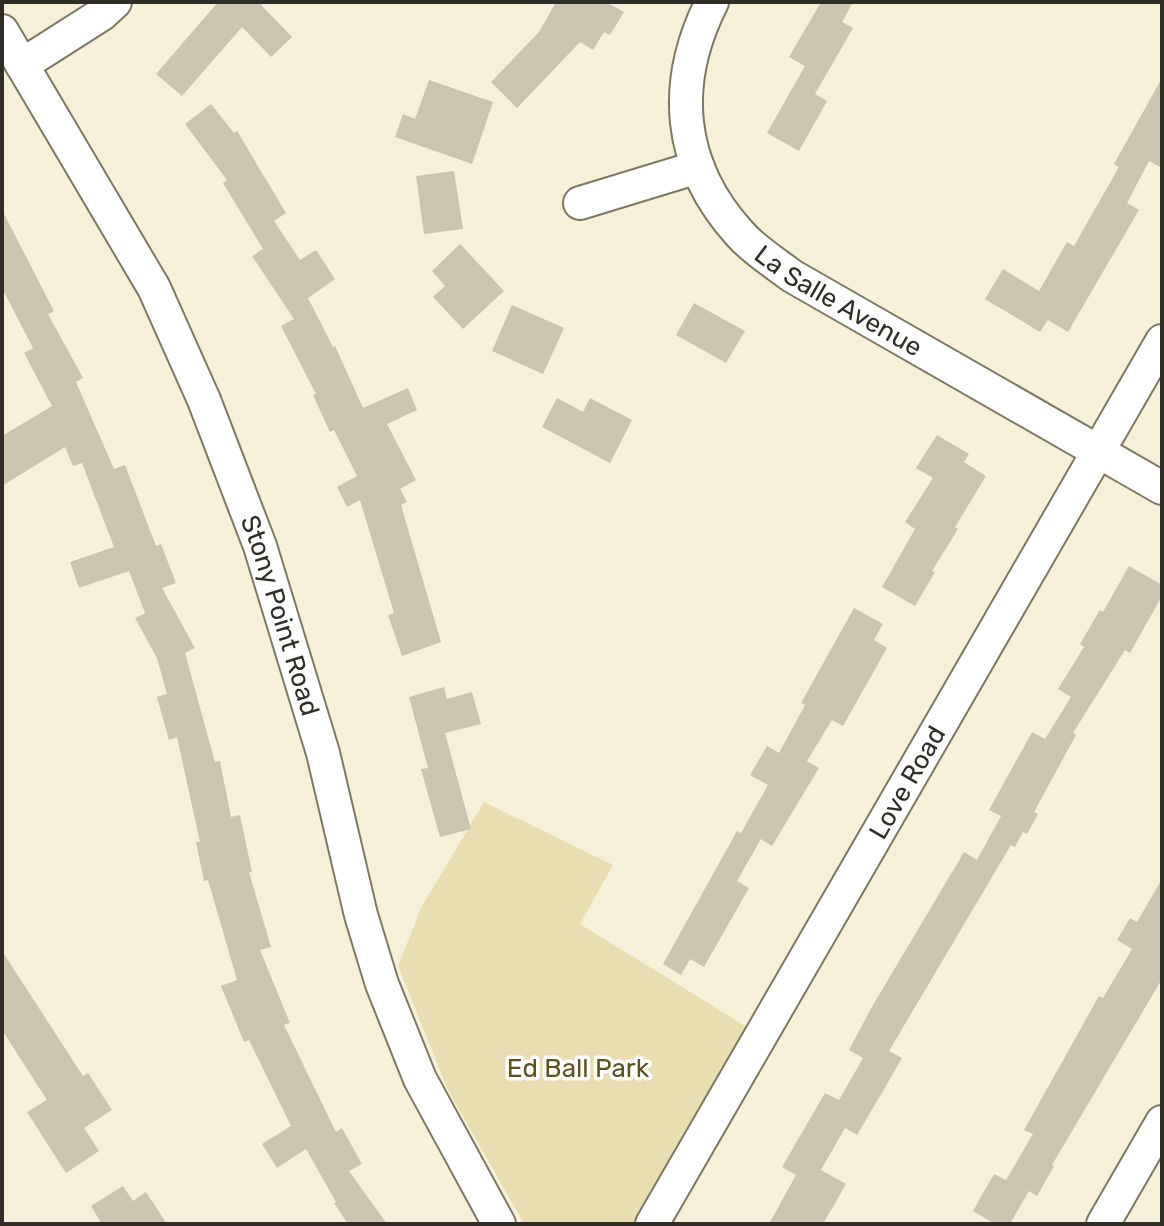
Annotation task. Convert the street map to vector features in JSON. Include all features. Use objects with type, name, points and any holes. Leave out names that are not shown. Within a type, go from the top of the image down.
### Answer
[{"type":"street","points":[[22,65],[102,14],[115,2]]},
{"type":"street","name":"La Salle Avenue","points":[[712,2],[697,31],[684,98],[687,136],[719,209],[742,236],[792,276],[1162,488]]},
{"type":"street","name":"Stony Point Road","points":[[2,31],[154,288],[204,400],[265,560],[323,753],[361,915],[382,984],[420,1079],[499,1224]]},
{"type":"street","points":[[580,203],[698,167]]},
{"type":"street","name":"Love Road","points":[[652,1224],[1162,341]]},
{"type":"street","points":[[1103,1224],[1162,1122]]},
{"type":"green space","name":"Ed Ball Park","points":[[484,802],[613,865],[580,924],[747,1027],[633,1224],[524,1224],[448,1090],[398,966],[421,908]]},
{"type":"building","points":[[218,2],[264,2],[261,5],[292,37],[271,57],[242,27],[182,96],[156,74]]},
{"type":"building","points":[[556,2],[606,2],[624,12],[610,35],[604,32],[593,50],[580,42],[517,108],[491,82],[539,32]]},
{"type":"building","points":[[821,2],[853,2],[842,22],[853,28],[815,94],[827,101],[799,151],[767,133],[805,66],[789,57]]},
{"type":"building","points":[[1162,78],[1162,168],[1149,161],[1127,203],[1139,210],[1068,332],[1048,320],[1040,332],[985,299],[1003,269],[1039,291],[1067,242],[1074,246],[1119,167],[1114,164]]},
{"type":"building","points":[[429,80],[493,102],[472,164],[395,137],[403,114],[415,119]]},
{"type":"building","points":[[211,104],[234,133],[237,131],[286,213],[274,221],[300,260],[316,250],[335,279],[308,298],[335,346],[363,408],[408,388],[417,410],[387,424],[416,480],[400,489],[407,502],[401,505],[441,642],[402,656],[388,615],[394,613],[360,500],[347,507],[337,487],[357,476],[334,430],[330,432],[313,395],[316,394],[281,326],[294,319],[252,256],[263,249],[223,183],[227,180],[185,124]]},
{"type":"building","points":[[454,171],[463,229],[424,234],[416,176]]},
{"type":"building","points":[[2,210],[54,311],[48,314],[83,378],[76,382],[114,469],[125,465],[156,546],[161,544],[176,583],[162,588],[195,648],[185,653],[215,762],[220,761],[231,817],[240,815],[252,872],[249,872],[271,947],[260,950],[290,1023],[284,1025],[336,1132],[342,1128],[362,1164],[349,1171],[387,1224],[348,1224],[306,1149],[277,1168],[262,1144],[291,1126],[249,1040],[244,1042],[221,986],[237,980],[208,880],[204,881],[196,842],[200,842],[177,737],[169,740],[157,697],[167,694],[157,658],[135,618],[145,613],[129,571],[79,588],[70,562],[114,547],[82,463],[73,466],[65,447],[2,486],[2,436],[52,406],[24,353],[33,348],[2,288]]},
{"type":"building","points":[[460,244],[504,291],[463,329],[433,297],[445,286],[432,271]]},
{"type":"building","points":[[694,303],[745,331],[726,363],[676,335]]},
{"type":"building","points":[[512,305],[564,328],[543,374],[492,351]]},
{"type":"building","points":[[557,398],[583,412],[590,398],[632,420],[610,463],[542,427]]},
{"type":"building","points":[[937,435],[969,454],[964,462],[986,476],[955,527],[958,529],[915,606],[882,587],[915,529],[905,522],[933,478],[916,468]]},
{"type":"building","points":[[1129,566],[1162,585],[1162,596],[1130,653],[1125,650],[1073,733],[1076,735],[1034,812],[1038,814],[1027,834],[1023,832],[1015,847],[1011,845],[889,1051],[902,1058],[857,1135],[845,1128],[821,1170],[846,1184],[823,1224],[769,1224],[796,1175],[782,1167],[825,1093],[839,1100],[863,1058],[849,1050],[873,1005],[964,852],[977,860],[1001,816],[989,810],[1032,732],[1045,739],[1071,697],[1058,689],[1084,647],[1080,644],[1100,610],[1103,612]]},
{"type":"building","points":[[854,608],[883,624],[874,640],[887,648],[843,726],[832,720],[807,761],[819,768],[772,846],[761,839],[737,881],[749,888],[704,967],[690,959],[681,975],[663,964],[737,831],[741,833],[768,785],[750,775],[767,746],[779,753],[805,705],[801,703]]},
{"type":"building","points":[[444,687],[447,699],[472,692],[481,724],[445,733],[471,829],[440,837],[421,769],[428,768],[409,697]]},
{"type":"building","points":[[1162,879],[1162,979],[1052,1165],[1037,1196],[1029,1191],[1010,1224],[995,1224],[973,1211],[994,1174],[1006,1180],[1033,1134],[1024,1130],[1099,996],[1103,998],[1132,949],[1117,940],[1130,918],[1137,922]]},
{"type":"building","points":[[2,951],[83,1076],[88,1073],[112,1110],[84,1128],[99,1151],[66,1173],[27,1112],[47,1100],[2,1030]]},
{"type":"building","points":[[123,1186],[133,1201],[146,1192],[167,1224],[96,1224],[100,1221],[91,1206]]}]
